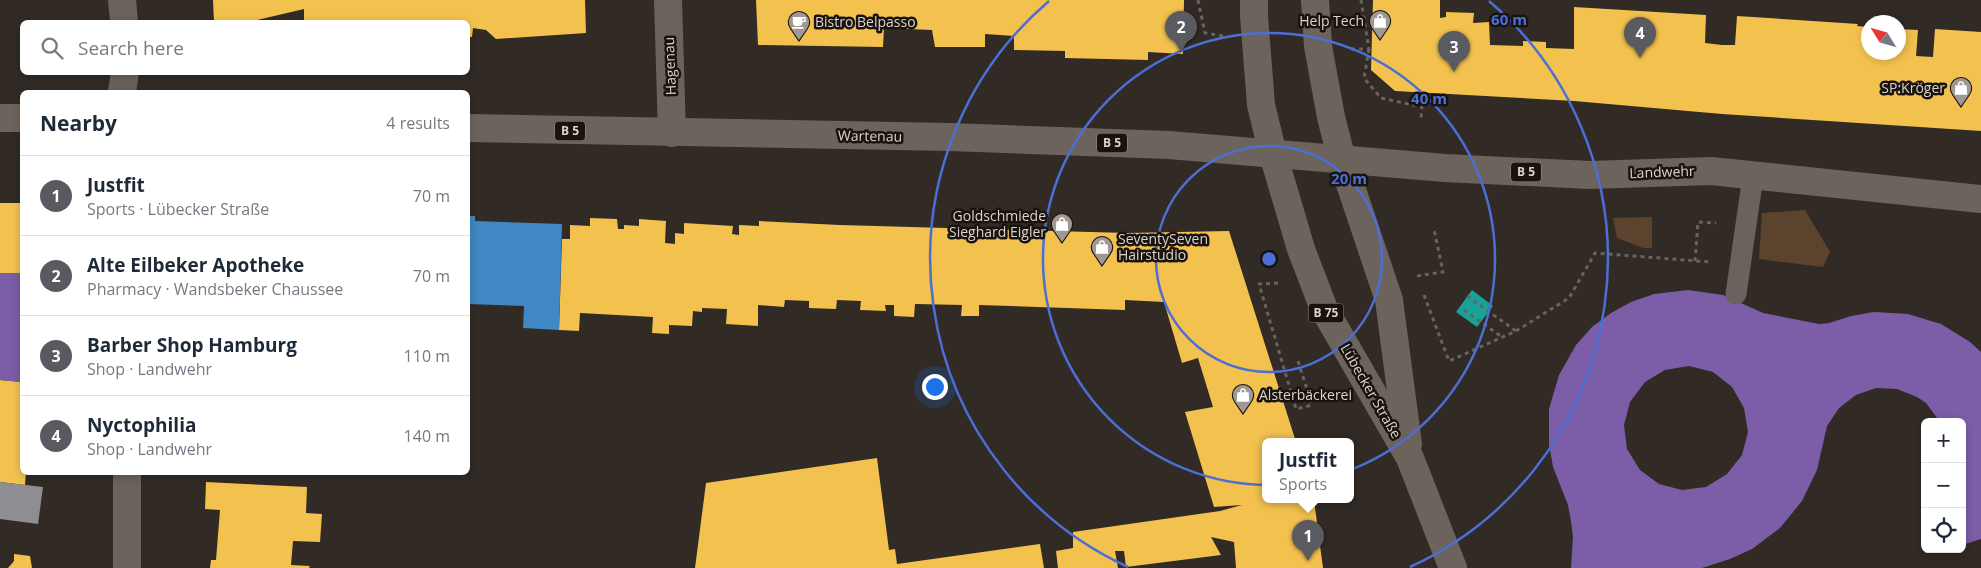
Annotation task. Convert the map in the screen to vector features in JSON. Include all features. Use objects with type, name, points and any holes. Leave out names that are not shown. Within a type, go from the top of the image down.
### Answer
[{"type":"main road","name":"Lübecker Straße","points":[[1254,0],[1261,105],[1273,154],[1301,249],[1324,309],[1410,458],[1453,568]]},
{"type":"main road","name":"Lübecker Straße","points":[[1315,0],[1318,46],[1331,117],[1342,160],[1388,300],[1410,458]]},
{"type":"main road","points":[[0,118],[20,118]]},
{"type":"main road","name":"Wartenau","points":[[470,128],[979,138],[1169,145],[1273,154]]},
{"type":"main road","name":"B 5","points":[[1273,154],[1342,160]]},
{"type":"main road","name":"Landwehr","points":[[1342,160],[1426,167],[1590,175],[1711,171],[1981,199]]},
{"type":"street","points":[[122,0],[124,20]]},
{"type":"street","name":"Hagenau","points":[[668,0],[672,133]]},
{"type":"street","points":[[122,90],[125,75]]},
{"type":"street","points":[[127,475],[127,568]]},
{"type":"lane","points":[[1736,294],[1753,176]]},
{"type":"path","points":[[1198,0],[1205,33],[1226,37]]},
{"type":"path","points":[[1361,0],[1370,48],[1364,78],[1381,98],[1422,107],[1421,118]]},
{"type":"path","points":[[1355,49],[1370,48]]},
{"type":"path","points":[[1694,261],[1698,222],[1717,223]]},
{"type":"path","points":[[1407,277],[1443,272],[1434,229]]},
{"type":"path","points":[[1424,293],[1449,361],[1516,331],[1569,298],[1595,254],[1740,264]]},
{"type":"path","points":[[1417,276],[1420,285]]},
{"type":"path","points":[[1287,283],[1259,284],[1296,409],[1312,405],[1296,358]]},
{"type":"path","points":[[1467,296],[1516,331]]},
{"type":"path","points":[[1464,310],[1502,337]]},
{"type":"shaded area","points":[[1805,210],[1830,252],[1823,267],[1759,259],[1762,213]]},
{"type":"shaded area","points":[[1652,217],[1652,248],[1643,248],[1617,238],[1613,218]]},
{"type":"building: Homes","points":[[213,0],[585,0],[586,33],[496,39],[486,30],[473,28],[472,37],[470,37],[470,20],[304,20],[304,9],[257,20],[214,20]]},
{"type":"building: Homes","points":[[756,0],[1184,0],[1183,54],[1148,52],[1148,60],[1065,58],[1065,51],[1014,50],[1014,36],[985,34],[985,47],[935,47],[932,30],[884,28],[883,47],[758,45]]},
{"type":"building: Homes","points":[[1373,0],[1440,0],[1440,18],[1446,17],[1446,12],[1474,13],[1473,23],[1489,22],[1490,45],[1523,46],[1523,41],[1546,42],[1546,48],[1574,49],[1574,7],[1706,15],[1705,43],[1722,45],[1735,45],[1737,16],[1858,24],[1857,26],[1861,26],[1861,60],[1906,60],[1906,29],[1918,30],[1916,56],[1933,57],[1935,29],[1981,32],[1981,131],[1722,114],[1574,101],[1395,91],[1371,70]]},
{"type":"building: Homes","points":[[0,203],[20,203],[20,273],[0,273]]},
{"type":"building: Homes","points":[[590,218],[617,219],[618,229],[624,229],[624,225],[639,226],[639,219],[666,221],[665,243],[675,244],[675,233],[684,234],[684,223],[733,226],[732,234],[739,235],[739,225],[759,226],[759,221],[1128,233],[1229,231],[1295,438],[1262,438],[1262,503],[1314,503],[1323,568],[1236,568],[1234,542],[1211,537],[1221,555],[1126,567],[1124,551],[1115,551],[1118,568],[1058,568],[1056,551],[1073,548],[1073,532],[1220,511],[1242,505],[1214,507],[1185,412],[1213,407],[1198,358],[1182,363],[1164,302],[1125,300],[1125,310],[979,305],[979,316],[961,316],[962,305],[915,304],[914,317],[894,316],[894,305],[885,305],[886,311],[860,310],[861,301],[837,300],[836,309],[809,308],[809,301],[785,300],[784,307],[758,305],[758,326],[726,324],[727,309],[702,308],[702,312],[693,311],[692,326],[669,325],[669,334],[652,333],[653,317],[580,313],[579,331],[559,330],[562,239],[570,239],[570,225],[590,226]]},
{"type":"building: Homes","points":[[0,380],[20,382],[20,475],[26,475],[25,485],[0,482]]},
{"type":"building: Homes","points":[[877,458],[889,550],[895,549],[897,564],[1040,544],[1044,568],[695,568],[706,483]]},
{"type":"building: Homes","points":[[206,482],[307,487],[306,513],[322,514],[320,542],[293,541],[291,565],[310,566],[309,568],[210,568],[211,560],[216,560],[220,510],[205,509]]},
{"type":"building: Homes","points":[[14,554],[30,556],[32,568],[8,568],[14,561]]},
{"type":"building: Offices","points":[[0,273],[20,273],[20,382],[0,380]]},
{"type":"building: Offices","points":[[1688,290],[1723,295],[1763,313],[1819,324],[1874,312],[1908,314],[1941,324],[1970,342],[1981,352],[1981,539],[1966,544],[1966,418],[1937,418],[1926,403],[1917,397],[1897,389],[1876,388],[1856,395],[1839,408],[1827,426],[1817,470],[1802,501],[1780,528],[1752,549],[1730,559],[1702,568],[1571,568],[1573,537],[1571,521],[1568,505],[1553,467],[1549,444],[1549,409],[1559,375],[1576,345],[1592,327],[1611,313],[1631,302],[1654,294]],"holes":[[[1689,366],[1713,372],[1732,387],[1744,408],[1748,432],[1742,455],[1727,474],[1706,487],[1682,490],[1659,484],[1640,470],[1627,449],[1624,425],[1630,402],[1645,382],[1665,370]]]},
{"type":"building: Schools","points":[[470,216],[475,216],[475,221],[562,224],[559,330],[523,328],[524,306],[470,304]]},
{"type":"building: Public","points":[[1472,290],[1493,306],[1477,327],[1456,312]]},
{"type":"building: Industry","points":[[0,482],[43,487],[38,524],[0,519]]},
{"type":"place","name":"Help Tech","points":[[1380,40]]},
{"type":"place","name":"Bistro Belpasso","points":[[799,41]]},
{"type":"place","name":"Alte Eilbeker Apotheke","points":[[1181,52]]},
{"type":"place","name":"Nyctophilia","points":[[1640,58]]},
{"type":"place","name":"Barber Shop Hamburg","points":[[1454,72]]},
{"type":"place","name":"SP:Kröger","points":[[1961,107]]},
{"type":"place","name":"Goldschmiede Sieghard Eigler","points":[[1062,243]]},
{"type":"place","name":"SeventySeven Hairstudio","points":[[1102,266]]},
{"type":"place","name":"Alsterbäckerei","points":[[1243,414]]},
{"type":"place","name":"Justfit","points":[[1308,561]]}]
